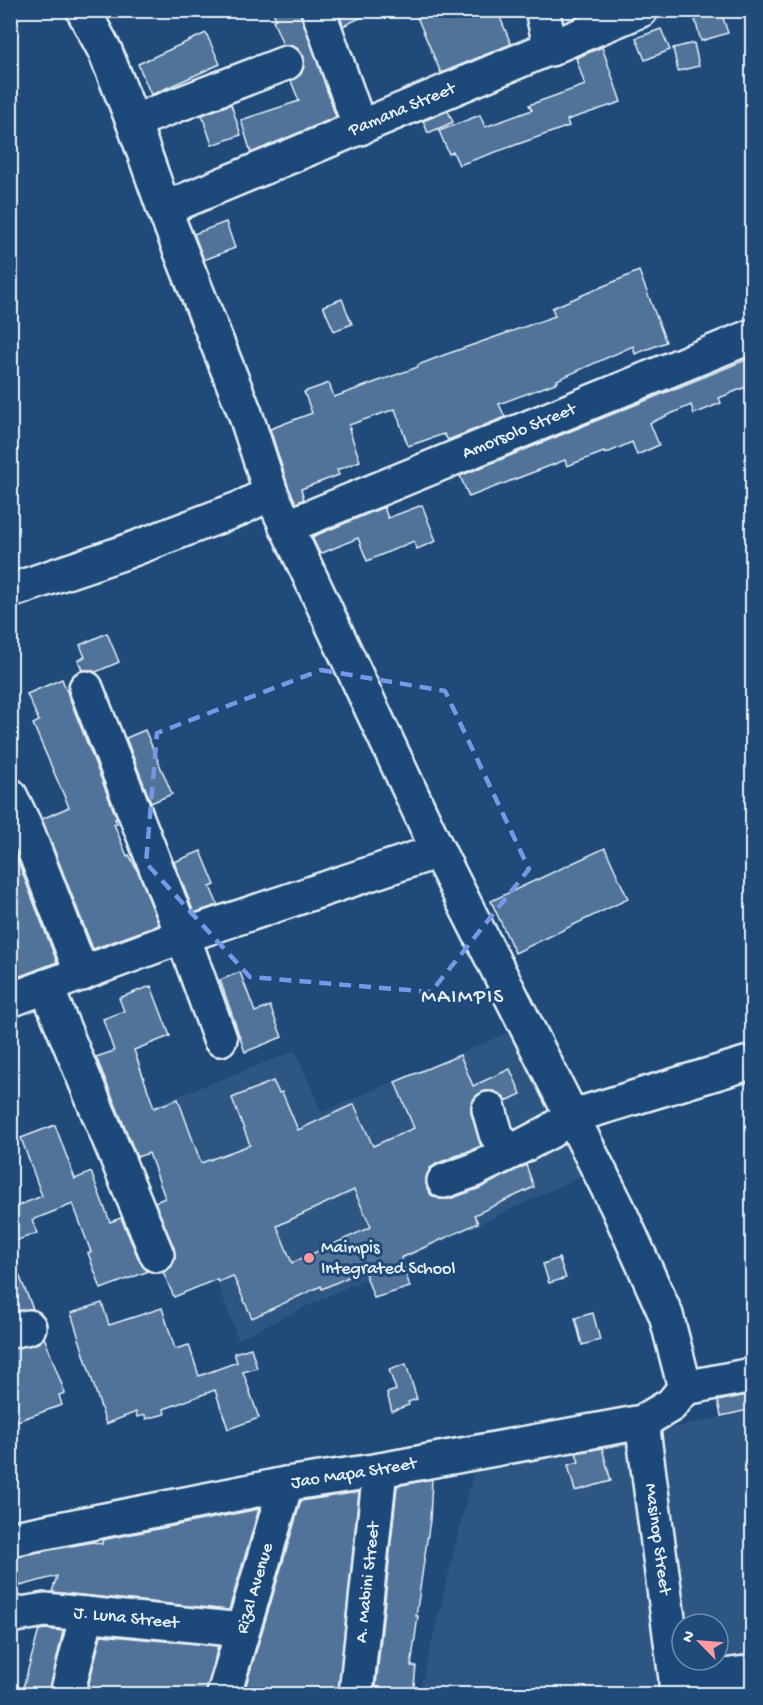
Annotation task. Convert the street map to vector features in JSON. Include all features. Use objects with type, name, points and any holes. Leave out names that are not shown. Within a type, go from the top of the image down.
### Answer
[{"type":"street","points":[[83,10],[105,51],[134,124],[164,209],[244,413],[271,493],[438,851],[570,1117],[617,1206],[666,1315],[685,1388],[753,1376]]},
{"type":"street","points":[[318,10],[360,128]]},
{"type":"street","points":[[542,10],[551,50]]},
{"type":"street","name":"Pamana Street","points":[[164,209],[551,50],[641,10]]},
{"type":"street","points":[[134,124],[286,63]]},
{"type":"street","name":"Amorsolo Street","points":[[286,527],[753,336]]},
{"type":"street","points":[[10,591],[135,548],[241,508],[271,493]]},
{"type":"street","points":[[86,688],[183,936],[220,1039]]},
{"type":"street","points":[[10,795],[25,826],[82,974]]},
{"type":"street","points":[[10,1000],[183,936],[438,851]]},
{"type":"street","points":[[46,986],[157,1255]]},
{"type":"street","points":[[444,1180],[472,1171],[509,1153],[549,1132],[570,1117],[753,1062]]},
{"type":"street","points":[[489,1109],[496,1134],[509,1153]]},
{"type":"street","name":"Jao Mapa Street","points":[[10,1539],[286,1484],[380,1470],[642,1422],[671,1405],[685,1388]]},
{"type":"street","name":"Masinop Street","points":[[642,1422],[677,1689]]},
{"type":"street","name":"A. Mabini Street","points":[[356,1695],[380,1470]]},
{"type":"street","name":"Rizal Avenue","points":[[224,1695],[286,1484]]},
{"type":"street","name":"J. Luna Street","points":[[10,1616],[45,1610],[242,1630]]},
{"type":"street","points":[[67,1695],[87,1614]]},
{"type":"street","points":[[677,1689],[753,1672]]},
{"type":"highlighted area","points":[[321,670],[445,691],[529,869],[431,992],[250,977],[146,863],[157,733]]},
{"type":"shaded area","name":"Maimpis Integrated School","points":[[512,1031],[581,1176],[238,1339],[154,1105],[295,1051],[322,1112]]},
{"type":"shaded area","points":[[752,1411],[752,1694],[419,1694],[474,1469]]},
{"type":"building","points":[[272,10],[300,10],[336,117],[251,153],[241,120],[299,101],[291,81],[301,74],[304,57],[297,48],[283,45],[273,20],[276,19]]},
{"type":"building","points":[[338,10],[377,10],[343,26]]},
{"type":"building","points":[[414,10],[497,10],[511,44],[441,73]]},
{"type":"building","points":[[721,12],[728,33],[701,41],[695,20]]},
{"type":"building","points":[[661,29],[670,50],[645,60],[636,38]]},
{"type":"building","points":[[206,33],[220,64],[151,95],[138,64]]},
{"type":"building","points":[[694,43],[699,66],[678,71],[673,48]]},
{"type":"building","points":[[602,47],[621,102],[567,120],[569,126],[459,165],[453,152],[449,154],[439,131],[480,115],[485,127],[532,110],[529,105],[585,85],[576,58]]},
{"type":"building","points":[[231,104],[241,135],[212,145],[202,115]]},
{"type":"building","points":[[448,111],[453,122],[428,133],[423,121]]},
{"type":"building","points":[[226,222],[235,248],[204,260],[194,234]]},
{"type":"building","points":[[639,271],[666,342],[635,354],[633,346],[557,380],[558,382],[499,404],[505,417],[448,440],[444,434],[408,446],[395,409],[349,425],[360,461],[337,470],[339,475],[301,489],[304,499],[296,503],[288,486],[270,429],[312,413],[304,392],[329,383],[334,397],[418,367],[418,365],[444,355],[555,316],[552,308]]},
{"type":"building","points":[[342,299],[352,324],[334,331],[323,306]]},
{"type":"building","points":[[753,357],[753,384],[719,398],[721,403],[694,414],[691,405],[650,423],[659,445],[637,455],[632,442],[605,454],[604,452],[567,466],[565,460],[469,497],[460,476]]},
{"type":"building","points":[[422,505],[436,541],[417,549],[414,541],[367,561],[358,538],[320,554],[312,537],[384,507],[388,518]]},
{"type":"building","points":[[107,633],[119,662],[96,672],[82,670],[78,660],[85,657],[80,645]]},
{"type":"building","points":[[62,679],[117,819],[115,819],[117,823],[114,824],[127,856],[129,855],[140,876],[159,925],[93,949],[42,819],[69,807],[33,724],[39,721],[27,694]]},
{"type":"building","points":[[145,730],[172,794],[151,803],[126,738]]},
{"type":"building","points":[[10,841],[57,962],[10,980]]},
{"type":"building","points":[[605,848],[628,899],[515,953],[491,901]]},
{"type":"building","points":[[201,851],[215,885],[210,887],[218,905],[194,913],[174,862]]},
{"type":"building","points":[[240,972],[255,1012],[270,1006],[282,1037],[245,1052],[220,980]]},
{"type":"building","name":"Maimpis Integrated School","points":[[151,986],[170,1036],[134,1050],[154,1108],[178,1099],[201,1163],[250,1145],[232,1098],[273,1081],[279,1093],[282,1092],[298,1130],[354,1104],[373,1146],[414,1128],[395,1082],[460,1055],[473,1086],[510,1069],[521,1094],[506,1101],[502,1095],[493,1091],[485,1091],[476,1096],[471,1104],[471,1113],[481,1146],[430,1168],[426,1178],[427,1188],[431,1195],[440,1199],[450,1199],[480,1188],[526,1165],[534,1187],[474,1215],[478,1223],[401,1258],[410,1287],[374,1298],[364,1270],[322,1289],[321,1286],[252,1318],[233,1276],[218,1282],[217,1279],[174,1297],[163,1272],[172,1266],[175,1258],[174,1248],[155,1202],[165,1198],[149,1153],[137,1157],[96,1057],[114,1051],[103,1019],[124,1011],[119,998]],"holes":[[[354,1190],[371,1227],[292,1263],[277,1226]]]},
{"type":"building","points":[[55,1125],[75,1179],[91,1172],[110,1222],[121,1218],[140,1262],[149,1271],[101,1289],[88,1253],[91,1252],[73,1204],[32,1220],[37,1233],[10,1243],[10,1209],[42,1196],[21,1138]]},
{"type":"building","points":[[11,1255],[33,1309],[10,1312]]},
{"type":"building","points":[[559,1258],[566,1278],[549,1283],[543,1264]]},
{"type":"building","points":[[102,1303],[109,1325],[162,1308],[175,1349],[189,1345],[199,1376],[237,1362],[234,1353],[251,1348],[257,1368],[243,1372],[259,1418],[228,1429],[215,1390],[164,1409],[165,1414],[146,1419],[145,1415],[137,1417],[136,1412],[106,1424],[71,1313]]},
{"type":"building","points":[[593,1313],[600,1340],[582,1345],[575,1318]]},
{"type":"building","points":[[44,1337],[65,1393],[59,1395],[62,1405],[17,1421],[10,1404],[10,1349],[33,1345]]},
{"type":"building","points":[[406,1364],[417,1399],[408,1402],[409,1405],[392,1411],[387,1393],[396,1390],[389,1370]]},
{"type":"building","points":[[752,1394],[753,1409],[721,1416],[718,1401]]},
{"type":"building","points":[[602,1448],[611,1481],[575,1491],[568,1465],[579,1462],[576,1453]]},
{"type":"building","points":[[432,1479],[430,1520],[411,1666],[416,1666],[413,1695],[375,1695],[397,1486]]},
{"type":"building","points":[[359,1492],[338,1695],[243,1695],[301,1501]]},
{"type":"building","points":[[259,1509],[229,1610],[52,1592],[57,1576],[20,1586],[12,1557],[93,1542],[102,1544],[102,1540]]},
{"type":"building","points":[[39,1630],[63,1631],[49,1695],[21,1695]]},
{"type":"building","points":[[101,1635],[218,1646],[206,1695],[86,1695]]},
{"type":"place","name":"Maimpis Integrated School","points":[[309,1258]]},
{"type":"district","name":"MAIMPIS","points":[[463,998]]}]
